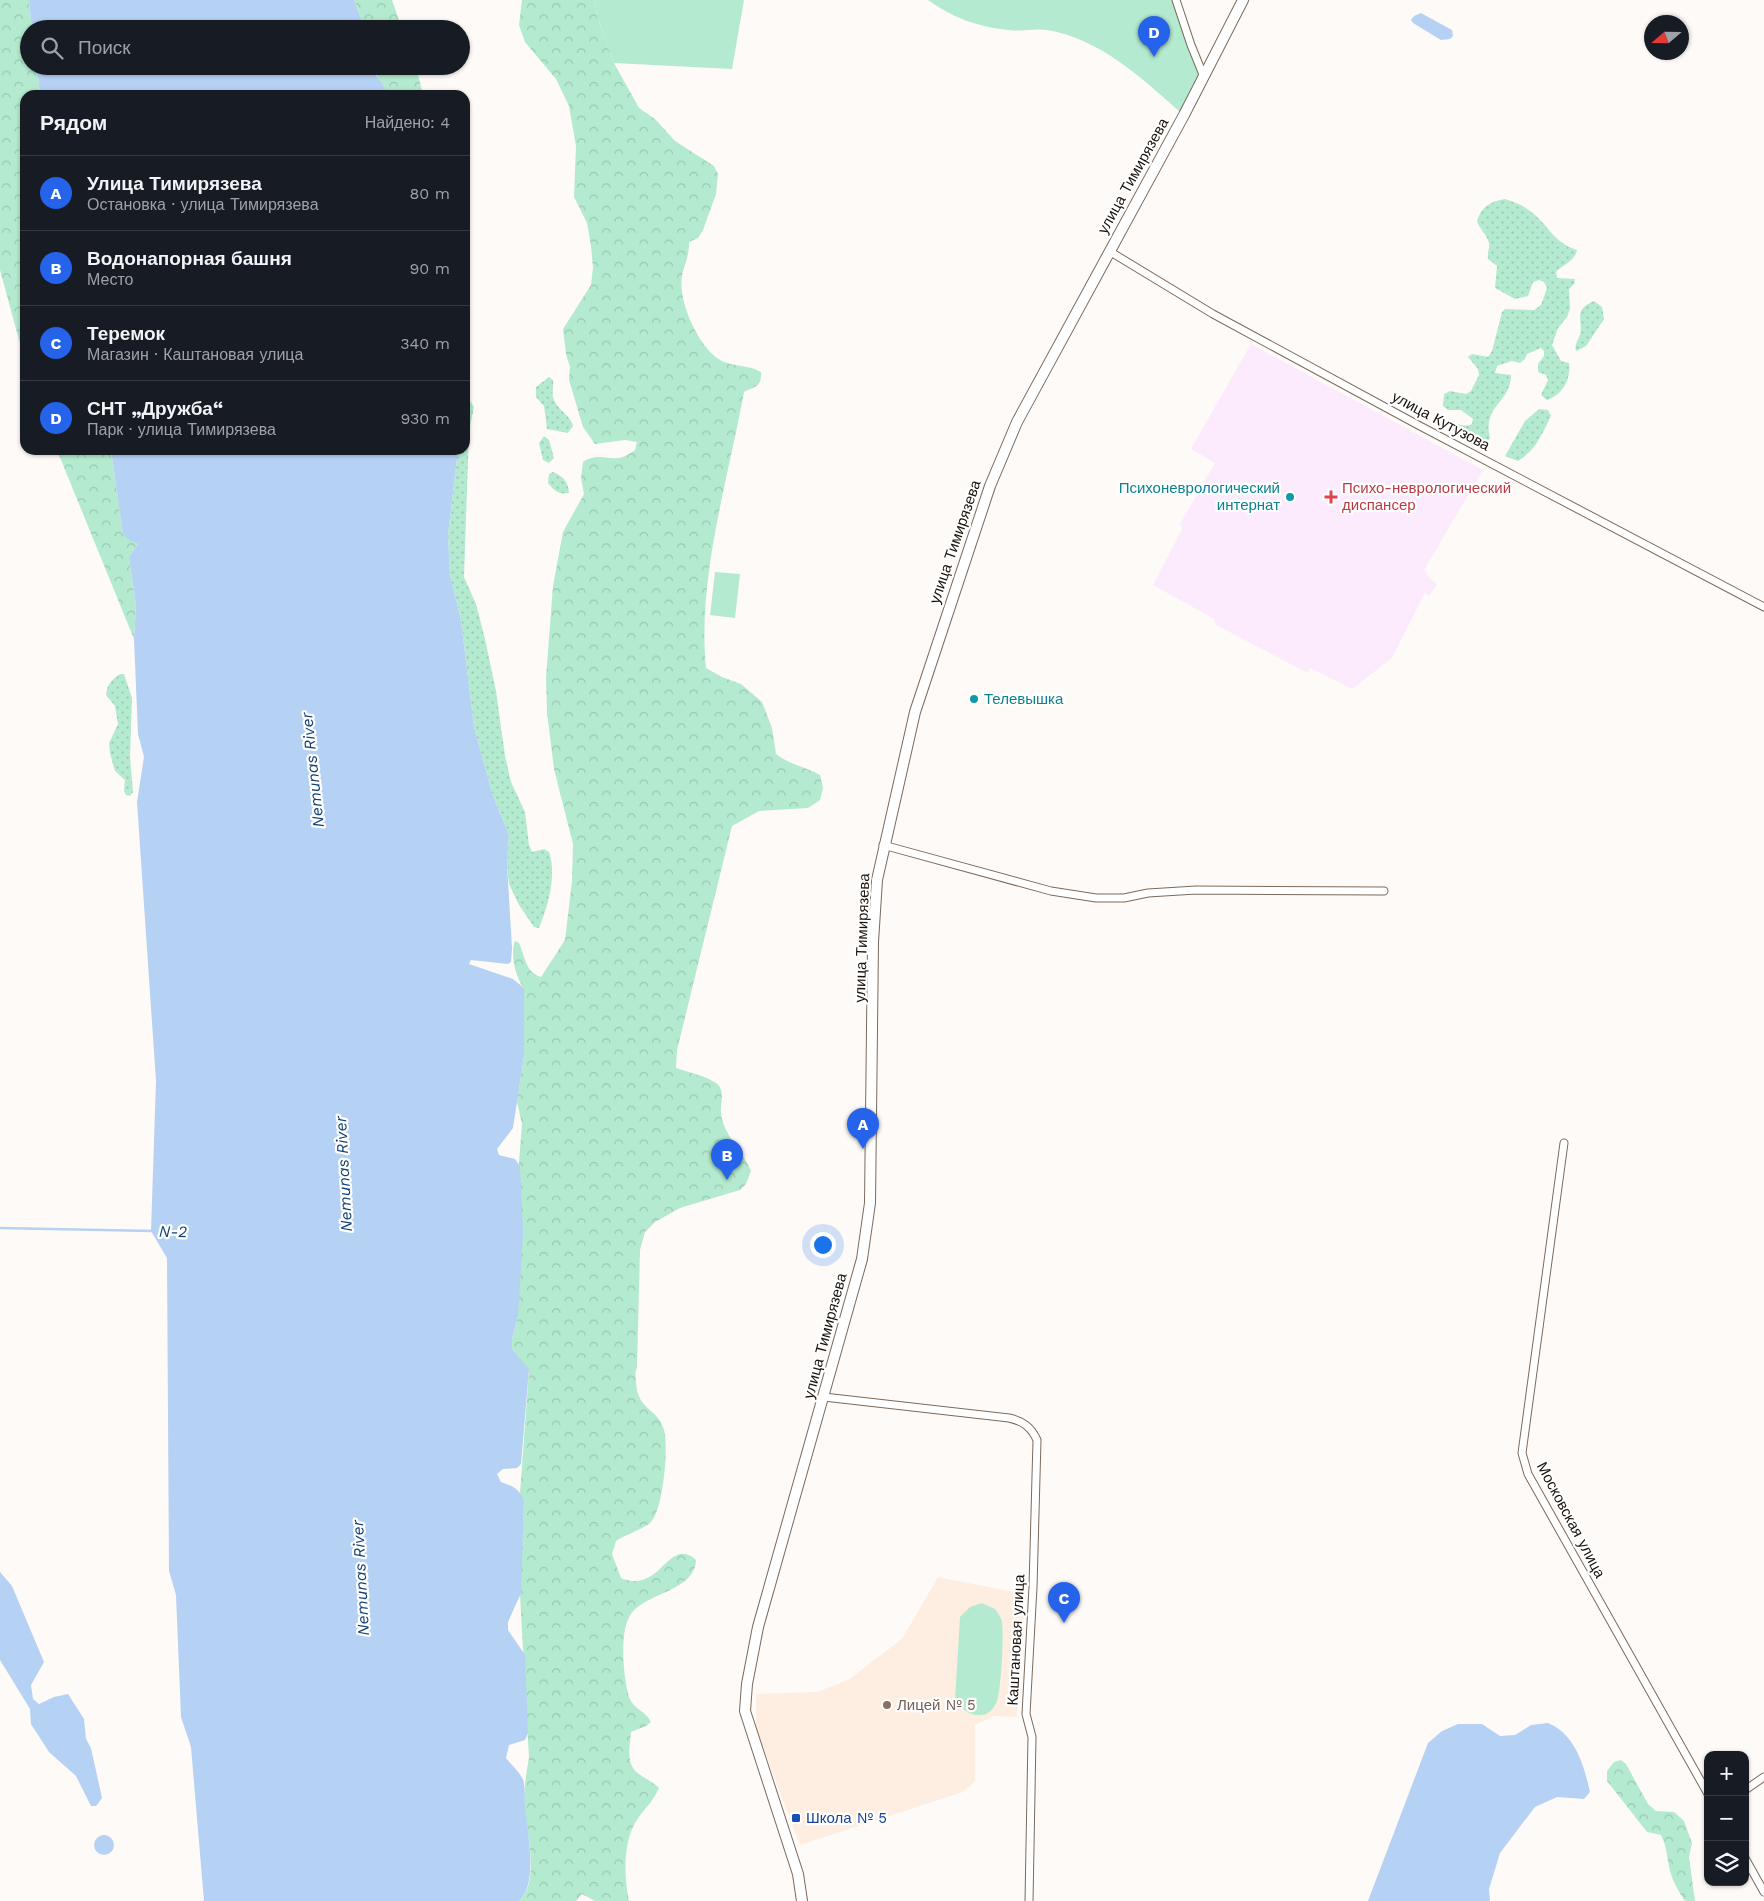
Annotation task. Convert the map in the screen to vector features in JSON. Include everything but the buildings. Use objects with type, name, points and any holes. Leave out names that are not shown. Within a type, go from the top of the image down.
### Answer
[{"type":"main road","name":"улица Тимирязева","points":[[802,1901],[798,1874],[746,1711],[745,1698],[758,1627],[862,1259],[870,1203],[874,1062],[873,942],[877,880],[883,845],[914,712],[990,486],[1016,422],[1204,77],[1243,0]]},
{"type":"street","points":[[1176,0],[1204,77]]},
{"type":"street","name":"улица Кутузова","points":[[1109,251],[1247,332],[1764,607]]},
{"type":"street","points":[[883,845],[1051,891],[1096,898],[1124,898],[1148,893],[1196,890],[1384,891]]},
{"type":"street","name":"Московская улица","points":[[1564,1143],[1522,1453],[1528,1474],[1704,1787]]},
{"type":"street","name":"Каштановая улица","points":[[824,1397],[1009,1418],[1030,1428],[1037,1440],[1034,1587],[1026,1714],[1032,1736],[1029,1901]]},
{"type":"street","points":[[1749,1787],[1764,1777]]},
{"type":"street","points":[[1749,1865],[1764,1892]]},
{"type":"shaded area","name":"Психо-неврологический диспансер","points":[[1251,344],[1483,470],[1424,570],[1430,579],[1437,584],[1429,596],[1425,593],[1392,658],[1352,689],[1310,668],[1308,673],[1216,625],[1214,619],[1153,585],[1182,529],[1180,524],[1215,463],[1191,449]]},
{"type":"shaded area","name":"Лицей № 5","points":[[938,1577],[1024,1594],[1017,1717],[994,1716],[975,1725],[975,1781],[963,1792],[800,1845],[756,1728],[756,1694],[817,1692],[848,1680],[902,1639]]},
{"type":"green space","points":[[0,0],[29,0],[31,20],[20,20],[20,75],[38,75],[39,90],[20,90],[20,344],[0,270]]},
{"type":"green space","points":[[354,0],[392,0],[399,20],[362,20]]},
{"type":"green space","points":[[522,0],[595,0],[597,16],[614,63],[639,108],[655,119],[675,141],[714,166],[718,174],[716,194],[703,230],[698,238],[689,242],[688,256],[682,276],[683,297],[690,321],[710,351],[722,361],[761,372],[761,377],[757,385],[744,392],[716,530],[706,600],[704,634],[706,668],[722,677],[741,684],[762,702],[772,728],[776,754],[820,775],[823,788],[820,800],[808,808],[759,811],[732,826],[677,1050],[676,1068],[707,1078],[716,1083],[721,1089],[721,1113],[725,1129],[751,1171],[746,1184],[740,1190],[680,1208],[655,1222],[645,1232],[640,1250],[637,1368],[635,1374],[637,1392],[640,1399],[657,1417],[664,1430],[666,1450],[664,1478],[655,1517],[647,1525],[616,1541],[612,1554],[621,1578],[635,1581],[646,1579],[678,1555],[686,1554],[696,1560],[694,1570],[688,1578],[679,1585],[638,1607],[631,1614],[625,1631],[623,1654],[629,1697],[633,1704],[651,1722],[631,1732],[630,1760],[635,1770],[659,1788],[635,1823],[628,1841],[626,1882],[629,1901],[595,1901],[582,1894],[576,1901],[519,1901],[526,1892],[531,1869],[524,1804],[529,1758],[520,1595],[524,1504],[520,1493],[529,1370],[512,1349],[512,1338],[518,1317],[519,1162],[522,1124],[517,1102],[524,1056],[524,988],[516,971],[513,952],[515,941],[519,943],[526,963],[536,975],[541,977],[565,940],[572,881],[573,844],[554,769],[547,712],[546,677],[553,586],[563,532],[584,494],[581,478],[583,462],[596,457],[620,458],[635,450],[637,442],[625,440],[595,444],[583,427],[569,380],[570,367],[566,354],[563,329],[591,285],[593,268],[591,246],[587,223],[574,197],[576,146],[569,106],[556,79],[525,42],[519,25]]},
{"type":"green space","points":[[595,0],[744,0],[732,69],[614,63],[597,16]]},
{"type":"green space","points":[[928,0],[1176,0],[1204,77],[1184,115],[1121,63],[1086,42],[1047,30],[1014,30],[987,27],[966,21],[946,12]]},
{"type":"green space","points":[[377,75],[418,75],[422,90],[385,90]]},
{"type":"green space","points":[[1505,199],[1525,207],[1561,242],[1577,250],[1572,260],[1556,272],[1557,278],[1575,279],[1574,284],[1569,289],[1570,309],[1567,317],[1558,328],[1552,345],[1561,361],[1569,363],[1569,375],[1562,390],[1553,398],[1547,400],[1541,395],[1548,380],[1546,375],[1538,372],[1538,364],[1544,356],[1544,351],[1541,348],[1527,354],[1520,363],[1512,361],[1497,366],[1495,373],[1511,375],[1510,384],[1490,418],[1490,438],[1485,445],[1450,428],[1449,424],[1466,426],[1472,424],[1473,419],[1461,410],[1448,410],[1443,406],[1444,394],[1450,391],[1466,394],[1471,391],[1479,375],[1478,369],[1468,357],[1472,354],[1488,357],[1492,351],[1502,312],[1505,309],[1534,310],[1541,305],[1547,288],[1544,282],[1539,280],[1533,282],[1528,296],[1515,299],[1495,288],[1497,266],[1488,259],[1489,243],[1477,221],[1484,208],[1495,201]]},
{"type":"green space","points":[[1594,301],[1602,307],[1604,319],[1586,346],[1576,351],[1576,344],[1581,330],[1581,312],[1587,304]]},
{"type":"green space","points":[[549,377],[553,380],[554,400],[573,426],[568,433],[547,429],[544,406],[536,397],[536,387]]},
{"type":"green space","points":[[470,401],[474,407],[470,426]]},
{"type":"green space","points":[[1539,409],[1548,410],[1551,416],[1534,447],[1518,461],[1505,456],[1525,421]]},
{"type":"green space","points":[[544,436],[549,440],[554,458],[549,463],[543,460],[539,443]]},
{"type":"green space","points":[[59,455],[112,455],[123,533],[138,544],[129,557],[136,605],[134,639]]},
{"type":"green space","points":[[457,455],[468,455],[464,577],[476,604],[485,639],[496,691],[505,756],[511,782],[525,812],[529,845],[532,852],[544,849],[549,852],[551,861],[552,880],[539,928],[534,927],[519,905],[509,884],[507,864],[509,835],[493,796],[474,727],[461,620],[450,575],[448,535]]},
{"type":"green space","points":[[553,472],[565,480],[569,493],[559,493],[548,483],[549,474]]},
{"type":"green space","points":[[715,572],[740,574],[735,618],[710,615]]},
{"type":"green space","points":[[124,674],[132,698],[130,757],[133,792],[130,796],[126,795],[124,791],[125,780],[115,771],[109,743],[118,724],[115,706],[106,695],[107,688],[114,678]]},
{"type":"green space","points":[[982,1603],[995,1609],[1001,1619],[1003,1630],[1002,1663],[997,1701],[988,1713],[976,1715],[959,1706],[955,1700],[960,1617],[970,1607]]},
{"type":"green space","points":[[1621,1760],[1626,1764],[1648,1804],[1656,1811],[1674,1812],[1684,1821],[1692,1843],[1689,1857],[1695,1901],[1685,1901],[1676,1887],[1661,1835],[1647,1832],[1607,1781],[1607,1771],[1614,1762]]},
{"type":"water","points":[[29,0],[354,0],[362,20],[31,20]]},
{"type":"water","points":[[1421,13],[1452,30],[1453,36],[1450,39],[1441,40],[1413,23],[1411,20],[1414,16]]},
{"type":"water","points":[[38,75],[376,75],[386,90],[39,90]]},
{"type":"water","name":"Nemunas River","points":[[112,455],[457,455],[448,535],[450,575],[461,620],[474,727],[493,796],[509,835],[507,864],[512,948],[511,962],[508,964],[471,960],[469,964],[513,979],[524,988],[524,1056],[513,1128],[497,1149],[499,1155],[515,1159],[520,1166],[523,1233],[518,1317],[512,1338],[512,1349],[529,1369],[521,1464],[517,1468],[503,1469],[497,1474],[501,1482],[519,1492],[524,1503],[521,1593],[508,1622],[508,1630],[525,1655],[528,1733],[525,1740],[509,1745],[506,1758],[523,1780],[524,1786],[530,1870],[529,1882],[525,1893],[519,1901],[204,1901],[191,1747],[181,1717],[176,1595],[169,1571],[167,1258],[151,1231],[156,1081],[137,802],[144,757],[138,734],[134,639],[136,605],[129,557],[138,544],[123,534]]},
{"type":"water","points":[[0,1572],[12,1586],[44,1662],[31,1685],[33,1699],[39,1704],[54,1697],[68,1694],[84,1719],[86,1739],[91,1748],[102,1798],[96,1806],[91,1806],[76,1776],[49,1752],[31,1724],[30,1709],[0,1660]]},
{"type":"water","points":[[1548,1723],[1557,1728],[1572,1743],[1585,1771],[1590,1792],[1584,1799],[1557,1797],[1535,1807],[1500,1853],[1489,1889],[1490,1901],[1368,1901],[1428,1743],[1442,1731],[1458,1724],[1482,1724],[1500,1736],[1515,1735],[1531,1725]]},
{"type":"water","points":[[100,1835],[108,1835],[114,1841],[114,1849],[108,1855],[100,1855],[94,1849],[94,1841]]},
{"type":"waterway","name":"N-2","points":[[0,1228],[153,1231]]},
{"type":"place","name":"СНТ „Дружба“","points":[[1154,57]]},
{"type":"place","name":"Психоневрологический интернат","points":[[1290,497]]},
{"type":"place","name":"Психо-неврологический диспансер","points":[[1331,497]]},
{"type":"place","name":"Телевышка","points":[[974,699]]},
{"type":"place","name":"Улица Тимирязева","points":[[863,1149]]},
{"type":"place","name":"Водонапорная башня","points":[[727,1180]]},
{"type":"place","name":"Теремок","points":[[1064,1623]]},
{"type":"place","name":"Лицей № 5","points":[[887,1705]]},
{"type":"place","name":"Школа № 5","points":[[796,1818]]}]
